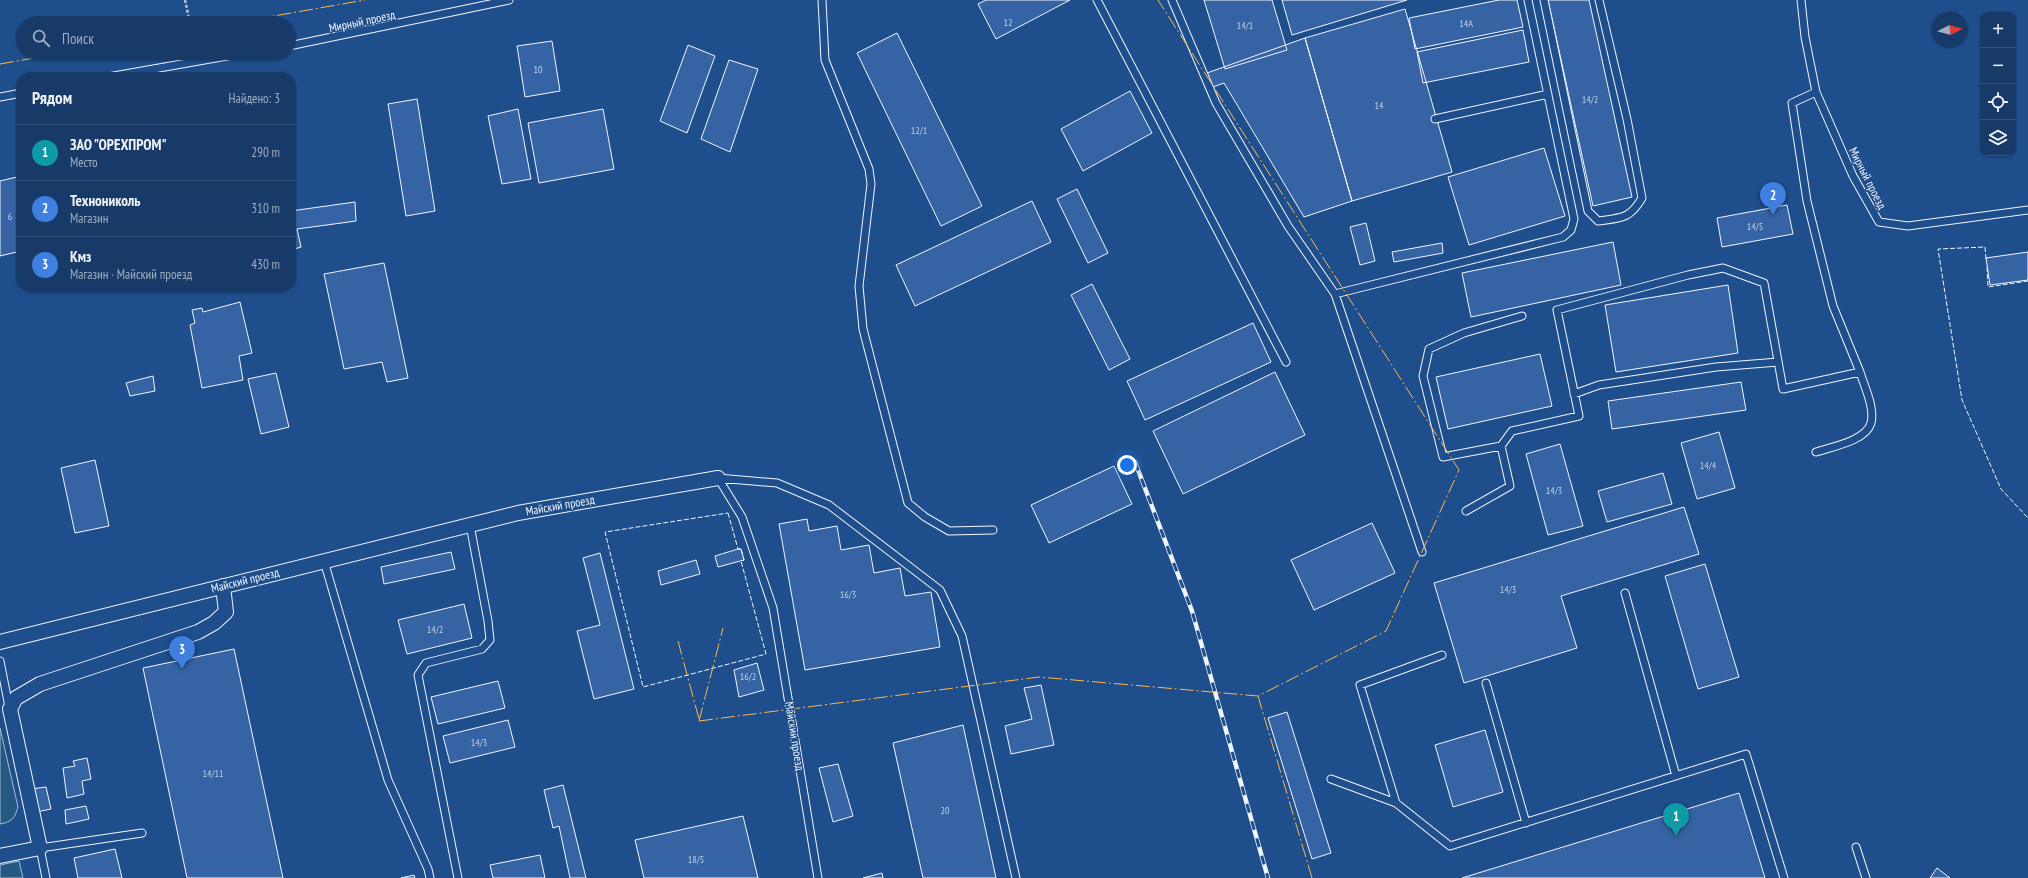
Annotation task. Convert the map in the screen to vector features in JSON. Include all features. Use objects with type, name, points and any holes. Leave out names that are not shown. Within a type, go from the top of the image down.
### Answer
[{"type":"street","name":"Майский проезд","points":[[0,642],[518,513],[718,478]]},
{"type":"street","points":[[0,856],[40,848],[10,709],[19,696],[40,684],[198,632],[214,623],[226,612],[223,586]]},
{"type":"lane","name":"Мирный проезд","points":[[296,45],[509,0]]},
{"type":"lane","points":[[822,0],[825,60],[869,169],[871,184],[859,286],[863,329],[908,503],[925,517],[949,531],[992,530]]},
{"type":"lane","points":[[1097,0],[1286,362]]},
{"type":"lane","points":[[1172,0],[1216,103],[1288,226],[1335,294],[1422,552]]},
{"type":"lane","points":[[1335,294],[1563,237],[1571,230],[1574,219],[1528,0]]},
{"type":"lane","points":[[1544,0],[1588,211],[1598,221],[1617,218],[1634,211],[1642,198],[1627,119],[1599,0]]},
{"type":"lane","name":"Мирный проезд","points":[[1801,0],[1805,37],[1816,92],[1853,176],[1879,222],[1908,226],[2028,210]]},
{"type":"lane","points":[[136,72],[204,60]]},
{"type":"lane","points":[[1816,92],[1792,103],[1797,144],[1807,201],[1833,306],[1860,372],[1871,406],[1871,423],[1863,434],[1848,443],[1816,452]]},
{"type":"lane","points":[[0,97],[16,94]]},
{"type":"lane","points":[[1435,118],[1548,94]]},
{"type":"lane","points":[[1522,316],[1464,334],[1429,349],[1423,376],[1443,457],[1501,446],[1512,432],[1579,416],[1557,310],[1688,275],[1723,268],[1764,283],[1783,389],[1860,372]]},
{"type":"lane","points":[[1574,394],[1599,385],[1716,367],[1778,362]]},
{"type":"lane","points":[[1466,511],[1510,486],[1501,446]]},
{"type":"lane","points":[[718,478],[777,483],[829,505],[940,590],[962,636],[1016,878]]},
{"type":"lane","name":"Майский проезд","points":[[718,478],[742,517],[774,608],[818,878]]},
{"type":"lane","points":[[458,878],[418,674],[426,663],[482,649],[490,640],[488,621],[470,525]]},
{"type":"lane","points":[[324,561],[388,780],[428,869],[430,878]]},
{"type":"lane","points":[[1625,593],[1676,776]]},
{"type":"lane","points":[[1396,803],[1360,685],[1442,655]]},
{"type":"lane","points":[[0,662],[10,709]]},
{"type":"lane","points":[[1486,684],[1526,822]]},
{"type":"lane","points":[[1332,779],[1396,803],[1450,846],[1746,754],[1784,878]]},
{"type":"lane","points":[[46,878],[40,848],[142,833]]},
{"type":"lane","points":[[1856,847],[1866,878]]},
{"type":"path","points":[[185,0],[188,16]]},
{"type":"shaded area","points":[[0,728],[18,807],[16,814],[12,819],[0,824]]},
{"type":"shaded area","points":[[19,861],[23,878],[0,878],[0,865]]},
{"type":"building","points":[[986,0],[1070,0],[996,39],[978,4]]},
{"type":"building","points":[[1204,0],[1272,0],[1287,50],[1225,69]]},
{"type":"building","points":[[1282,0],[1407,0],[1292,35]]},
{"type":"building","points":[[1499,0],[1517,0],[1523,27],[1415,49],[1409,18]]},
{"type":"building","points":[[1548,0],[1589,0],[1632,197],[1593,206]]},
{"type":"building","points":[[1405,9],[1452,172],[1352,201],[1305,38]]},
{"type":"building","points":[[1523,30],[1529,62],[1423,83],[1417,52]]},
{"type":"building","points":[[897,33],[982,206],[941,226],[857,53]]},
{"type":"building","points":[[1305,38],[1352,201],[1304,217],[1224,83],[1213,87],[1207,73]]},
{"type":"building","points":[[552,41],[560,91],[525,97],[517,46]]},
{"type":"building","points":[[688,45],[715,56],[687,133],[660,121]]},
{"type":"building","points":[[729,60],[758,69],[730,152],[701,139]]},
{"type":"building","points":[[1130,91],[1152,133],[1083,171],[1061,129]]},
{"type":"building","points":[[417,99],[435,211],[406,216],[388,104]]},
{"type":"building","points":[[518,109],[531,179],[502,184],[488,116]]},
{"type":"building","points":[[603,109],[614,169],[539,183],[528,123]]},
{"type":"building","points":[[1544,148],[1565,216],[1469,245],[1448,177]]},
{"type":"building","points":[[16,177],[16,252],[0,256],[0,181]]},
{"type":"building","points":[[1077,189],[1108,253],[1088,263],[1057,199]]},
{"type":"building","points":[[1032,201],[1051,242],[915,306],[896,265]]},
{"type":"building","points":[[355,202],[356,221],[297,229],[301,247],[296,248],[296,210]]},
{"type":"building","points":[[1787,205],[1793,234],[1722,247],[1717,218]]},
{"type":"building","points":[[1366,223],[1375,261],[1360,265],[1350,227]]},
{"type":"building","points":[[1613,242],[1621,285],[1471,317],[1462,273]]},
{"type":"building","points":[[1442,243],[1443,253],[1394,262],[1392,252]]},
{"type":"building","points":[[2028,252],[2028,280],[1990,285],[1986,258]]},
{"type":"building","points":[[384,263],[408,378],[387,382],[382,362],[344,369],[324,274]]},
{"type":"building","points":[[1092,284],[1130,359],[1109,370],[1071,295]]},
{"type":"building","points":[[1728,285],[1738,353],[1616,372],[1605,305]]},
{"type":"building","points":[[240,302],[252,353],[239,356],[243,380],[202,388],[190,325],[195,323],[192,310],[202,308],[203,312]]},
{"type":"building","points":[[1253,323],[1271,362],[1145,420],[1127,381]]},
{"type":"building","points":[[1540,354],[1552,406],[1448,429],[1436,377]]},
{"type":"building","points":[[1275,372],[1305,435],[1183,494],[1153,431]]},
{"type":"building","points":[[276,373],[289,427],[261,434],[248,379]]},
{"type":"building","points":[[153,376],[155,391],[130,396],[126,383]]},
{"type":"building","points":[[1741,382],[1746,410],[1612,429],[1608,401]]},
{"type":"building","points":[[1719,432],[1735,488],[1697,499],[1681,443]]},
{"type":"building","points":[[1560,444],[1583,526],[1548,535],[1526,454]]},
{"type":"building","points":[[95,460],[109,526],[75,533],[61,468]]},
{"type":"building","points":[[1114,466],[1132,504],[1049,543],[1031,505]]},
{"type":"building","points":[[1663,473],[1672,504],[1607,522],[1598,491]]},
{"type":"building","points":[[1684,507],[1699,554],[1561,596],[1577,648],[1464,683],[1434,583]]},
{"type":"building","points":[[807,519],[809,531],[837,526],[841,550],[869,545],[874,573],[900,568],[905,596],[931,592],[940,647],[805,670],[779,524]]},
{"type":"building","points":[[1372,523],[1395,573],[1314,610],[1291,560]]},
{"type":"building","points":[[741,549],[744,560],[718,567],[715,556]]},
{"type":"building","points":[[451,552],[455,569],[384,584],[381,567]]},
{"type":"building","points":[[600,553],[634,689],[594,699],[577,631],[600,625],[583,558]]},
{"type":"building","points":[[696,560],[700,574],[661,585],[658,571]]},
{"type":"building","points":[[1705,564],[1739,677],[1698,689],[1665,576]]},
{"type":"building","points":[[464,604],[472,638],[407,654],[398,620]]},
{"type":"building","points":[[234,649],[283,878],[187,878],[143,668]]},
{"type":"building","points":[[757,663],[764,690],[739,697],[734,670]]},
{"type":"building","points":[[498,681],[505,708],[438,724],[431,697]]},
{"type":"building","points":[[1041,685],[1054,745],[1011,754],[1005,726],[1032,719],[1024,688]]},
{"type":"building","points":[[1287,712],[1331,853],[1312,859],[1268,718]]},
{"type":"building","points":[[508,720],[515,747],[450,763],[443,736]]},
{"type":"building","points":[[963,725],[996,878],[923,878],[893,743]]},
{"type":"building","points":[[1485,730],[1503,792],[1453,807],[1435,745]]},
{"type":"building","points":[[87,758],[91,779],[82,781],[84,794],[67,798],[63,768],[75,766],[73,761]]},
{"type":"building","points":[[838,764],[853,816],[833,822],[819,768]]},
{"type":"building","points":[[563,785],[586,878],[570,878],[559,826],[553,828],[544,790]]},
{"type":"building","points":[[46,787],[51,809],[36,812],[31,789]]},
{"type":"building","points":[[1739,793],[1765,878],[1462,878]]},
{"type":"building","points":[[86,806],[89,819],[66,824],[65,810]]},
{"type":"building","points":[[743,816],[758,878],[644,878],[635,840]]},
{"type":"building","points":[[115,849],[122,878],[78,878],[74,858]]},
{"type":"building","points":[[540,855],[545,878],[493,878],[490,865]]},
{"type":"building","points":[[1937,868],[1950,878],[1930,878]]},
{"type":"building","points":[[882,873],[883,878],[863,878]]},
{"type":"building","points":[[414,875],[415,878],[401,878]]},
{"type":"railway","points":[[1135,462],[1192,611],[1268,878]]},
{"type":"fence","points":[[1986,259],[1985,247],[1938,249],[1962,400],[2001,489],[2028,518]]},
{"type":"fence","points":[[1987,267],[1988,287],[2028,281]]},
{"type":"fence","points":[[728,513],[738,549],[741,549],[744,560],[741,561],[766,654],[643,687],[605,532],[728,513]]},
{"type":"power","points":[[274,16],[365,0]]},
{"type":"power","points":[[699,721],[1039,677],[1258,696],[1386,631],[1459,470],[1158,0]]},
{"type":"power","points":[[0,64],[23,60]]},
{"type":"power","points":[[699,721],[723,628]]},
{"type":"power","points":[[678,641],[699,719]]},
{"type":"power","points":[[1258,696],[1312,878]]},
{"type":"place","name":"Технониколь","points":[[1773,215]]},
{"type":"place","name":"Кмз","points":[[182,669]]},
{"type":"place","name":"ЗАО \"ОРЕХПРОМ\"","points":[[1676,836]]}]
